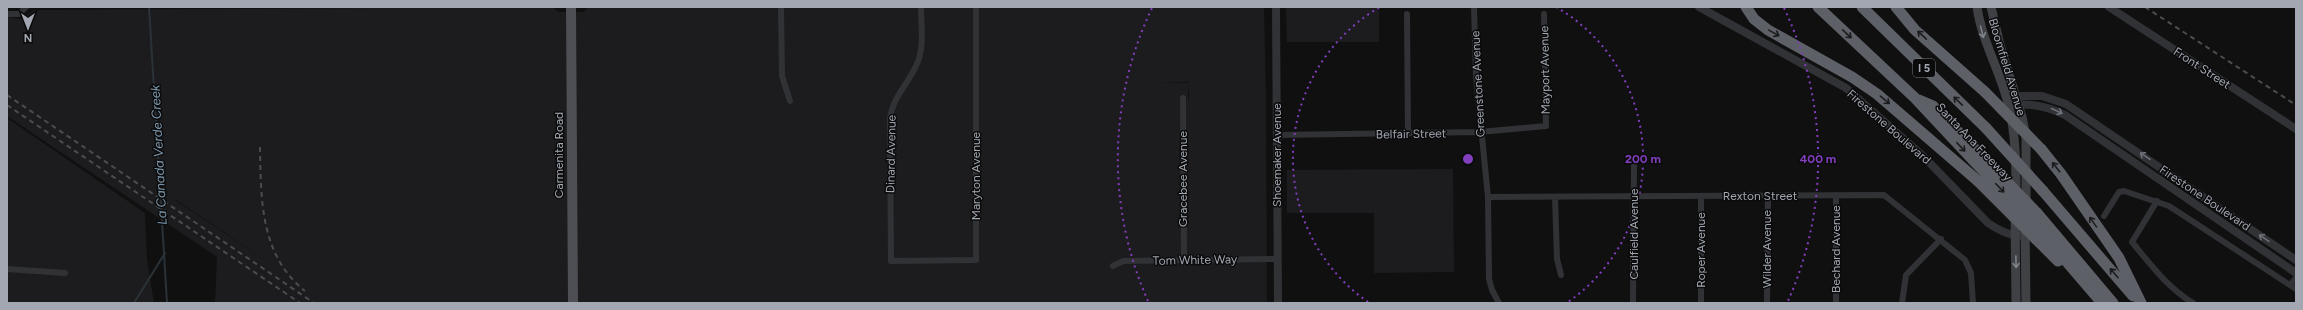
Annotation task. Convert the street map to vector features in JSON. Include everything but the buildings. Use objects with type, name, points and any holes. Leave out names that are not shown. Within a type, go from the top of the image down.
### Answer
[{"type":"highway","points":[[1746,7],[1754,19],[1768,30],[1852,77],[1877,94],[1978,181],[2101,302]]},
{"type":"highway","name":"Santa Ana Freeway","points":[[1818,7],[1977,157],[2101,302]]},
{"type":"highway","name":"Santa Ana Freeway","points":[[1862,7],[1986,128],[2140,303]]},
{"type":"highway","points":[[1896,7],[1915,30],[1985,92],[2041,149],[2061,174],[2119,258],[2140,303]]},
{"type":"highway","points":[[1977,157],[2037,213],[2113,303]]},
{"type":"main road","name":"Carmenita Road","points":[[571,7],[573,303]]},
{"type":"main road","name":"Bloomfield Avenue","points":[[1977,7],[1982,33],[2009,106],[2014,135],[2016,303]]},
{"type":"main road","name":"Bloomfield Avenue","points":[[1991,7],[2000,45],[2019,104],[2026,137],[2026,303]]},
{"type":"street","points":[[7,14],[19,14],[26,7]]},
{"type":"street","points":[[781,7],[782,76],[790,101]]},
{"type":"street","name":"Dinard Avenue","points":[[891,261],[890,119],[894,102],[919,58],[921,7]]},
{"type":"street","name":"Maryton Avenue","points":[[891,261],[976,260],[976,7]]},
{"type":"street","name":"Shoemaker Avenue","points":[[1276,7],[1278,303]]},
{"type":"street","name":"Greenstone Avenue","points":[[1474,7],[1480,132],[1488,197],[1489,279],[1492,290],[1499,303]]},
{"type":"street","name":"Firestone Boulevard","points":[[1698,7],[1846,88],[1922,156],[1988,223],[1999,231],[2015,236],[2025,236]]},
{"type":"street","name":"Front Street","points":[[2108,7],[2296,129]]},
{"type":"street","points":[[1407,14],[1408,134]]},
{"type":"street","name":"Mayport Avenue","points":[[1544,14],[1546,126]]},
{"type":"street","name":"Firestone Boulevard","points":[[2006,96],[2016,95],[2054,99],[2084,114],[2296,260]]},
{"type":"street","name":"Gracebee Avenue","points":[[1183,98],[1184,259]]},
{"type":"street","name":"Firestone Boulevard","points":[[2009,106],[2033,104],[2052,108],[2065,115],[2296,273]]},
{"type":"street","name":"Belfair Street","points":[[1277,135],[1480,132],[1546,126]]},
{"type":"street","name":"Caulfield Avenue","points":[[1633,303],[1634,165]]},
{"type":"street","points":[[2104,216],[2119,192],[2124,191],[2169,206],[2296,289]]},
{"type":"street","name":"Bechard Avenue","points":[[1836,195],[1836,303]]},
{"type":"street","name":"Rexton Street","points":[[1488,197],[1556,198],[1634,196],[1884,195],[1941,239],[1965,260],[1971,273],[1973,303]]},
{"type":"street","name":"Roper Avenue","points":[[1701,196],[1701,303]]},
{"type":"street","name":"Wilder Avenue","points":[[1767,303],[1768,196]]},
{"type":"street","points":[[1556,198],[1557,259],[1561,275]]},
{"type":"street","points":[[2157,202],[2132,242],[2162,279],[2177,293],[2192,303]]},
{"type":"street","points":[[1902,303],[1906,275],[1941,239]]},
{"type":"street","name":"Tom White Way","points":[[1113,266],[1123,261],[1184,259],[1278,259]]},
{"type":"street","points":[[7,269],[65,273]]},
{"type":"street","points":[[2290,285],[2296,278]]},
{"type":"shaded area","points":[[553,7],[558,12],[584,12],[587,8],[648,7],[1264,7],[1267,303],[215,303],[217,257],[7,116],[7,17],[22,19],[34,10]],"holes":[[[1188,82],[1189,99],[1188,83],[1159,83]],[[175,199],[287,275],[175,200]]]},
{"type":"shaded area","points":[[1286,7],[1379,7],[1379,42],[1287,42]]},
{"type":"shaded area","points":[[7,118],[145,213],[147,259],[154,303],[7,303]]},
{"type":"shaded area","points":[[1453,169],[1454,272],[1374,273],[1374,213],[1287,213],[1287,170]]},
{"type":"waterway","name":"La Canada Verde Creek","points":[[149,7],[167,303]]},
{"type":"waterway","points":[[134,303],[165,253]]},
{"type":"railway","points":[[2145,7],[2296,105]]},
{"type":"railway","points":[[7,95],[314,303]]},
{"type":"railway","points":[[7,105],[300,303]]},
{"type":"railway","points":[[260,147],[263,206],[271,244],[279,261],[290,277],[305,291]]}]
